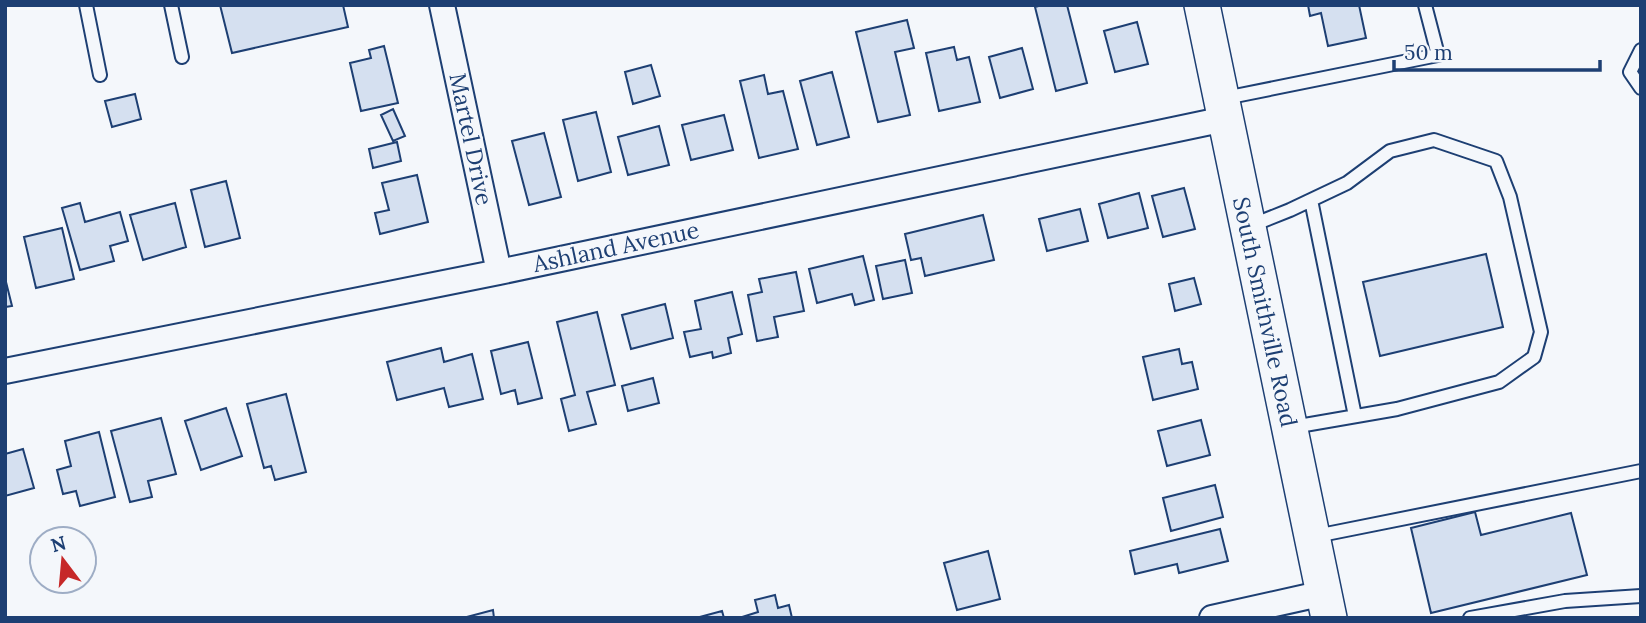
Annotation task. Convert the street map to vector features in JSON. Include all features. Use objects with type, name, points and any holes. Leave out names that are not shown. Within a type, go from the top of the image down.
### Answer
[{"type":"main road","name":"South Smithville Road","points":[[1202,5],[1326,605]]},
{"type":"street","name":"Martel Drive","points":[[442,5],[499,272]]},
{"type":"street","name":"Ashland Avenue","points":[[5,371],[499,272],[1223,109]]},
{"type":"street","points":[[1212,618],[1326,605]]},
{"type":"lane","points":[[86,5],[100,75]]},
{"type":"lane","points":[[171,5],[182,57]]},
{"type":"lane","points":[[1223,109],[1438,55],[1425,5]]},
{"type":"lane","points":[[1641,50],[1630,72],[1641,88]]},
{"type":"lane","points":[[1248,226],[1347,183],[1390,151],[1434,140],[1496,161],[1510,197],[1541,332],[1534,357],[1499,382],[1397,409],[1289,428]]},
{"type":"lane","points":[[1311,200],[1355,416]]},
{"type":"lane","points":[[1312,536],[1641,471]]},
{"type":"lane","points":[[1470,618],[1565,601],[1641,596]]},
{"type":"building","points":[[220,5],[343,5],[348,27],[232,53]]},
{"type":"building","points":[[1067,5],[1087,83],[1056,91],[1035,7]]},
{"type":"building","points":[[1308,5],[1359,5],[1366,38],[1328,46],[1321,13],[1310,16]]},
{"type":"building","points":[[907,20],[914,48],[895,52],[910,115],[878,122],[856,32]]},
{"type":"building","points":[[1137,22],[1148,64],[1115,72],[1104,31]]},
{"type":"building","points":[[384,46],[398,103],[361,111],[350,63],[371,58],[369,50]]},
{"type":"building","points":[[954,47],[957,60],[969,57],[980,102],[939,111],[926,53]]},
{"type":"building","points":[[1022,48],[1033,89],[1000,98],[989,57]]},
{"type":"building","points":[[651,65],[660,96],[633,104],[625,72]]},
{"type":"building","points":[[832,72],[849,137],[817,145],[800,81]]},
{"type":"building","points":[[764,75],[768,94],[783,91],[798,149],[759,158],[740,81]]},
{"type":"building","points":[[135,94],[141,119],[112,127],[105,101]]},
{"type":"building","points":[[393,109],[405,136],[393,141],[381,115]]},
{"type":"building","points":[[596,112],[611,172],[578,181],[563,120]]},
{"type":"building","points":[[724,115],[733,150],[691,160],[682,125]]},
{"type":"building","points":[[659,126],[669,165],[628,175],[618,137]]},
{"type":"building","points":[[544,133],[561,197],[529,205],[512,141]]},
{"type":"building","points":[[397,142],[401,161],[373,168],[369,149]]},
{"type":"building","points":[[417,175],[428,222],[380,234],[375,213],[389,210],[382,183]]},
{"type":"building","points":[[226,181],[240,238],[205,247],[191,190]]},
{"type":"building","points":[[1184,188],[1195,229],[1163,237],[1152,196]]},
{"type":"building","points":[[1139,193],[1148,228],[1108,238],[1099,204]]},
{"type":"building","points":[[80,203],[85,222],[120,212],[128,241],[110,246],[114,261],[80,270],[62,208]]},
{"type":"building","points":[[175,203],[186,247],[143,260],[130,215]]},
{"type":"building","points":[[1080,209],[1088,241],[1047,251],[1039,219]]},
{"type":"building","points":[[983,215],[994,260],[925,276],[921,258],[911,260],[905,234]]},
{"type":"building","points":[[62,228],[74,279],[36,288],[24,237]]},
{"type":"building","points":[[1486,254],[1503,327],[1380,356],[1363,282]]},
{"type":"building","points":[[863,256],[874,300],[855,305],[852,294],[817,303],[809,269]]},
{"type":"building","points":[[905,260],[912,293],[883,299],[876,266]]},
{"type":"building","points":[[796,272],[804,311],[774,317],[778,337],[757,341],[748,295],[762,292],[759,279]]},
{"type":"building","points":[[5,278],[12,306],[5,307]]},
{"type":"building","points":[[1194,278],[1201,304],[1175,311],[1169,284]]},
{"type":"building","points":[[732,292],[742,334],[728,338],[731,353],[713,358],[712,352],[690,357],[684,332],[701,329],[695,301]]},
{"type":"building","points":[[665,304],[673,338],[631,349],[622,315]]},
{"type":"building","points":[[597,312],[615,385],[587,392],[596,424],[569,431],[561,399],[575,395],[557,322]]},
{"type":"building","points":[[528,342],[542,398],[518,404],[515,390],[501,394],[491,351]]},
{"type":"building","points":[[441,348],[444,362],[472,354],[483,399],[449,407],[444,388],[397,400],[387,362]]},
{"type":"building","points":[[1179,349],[1182,364],[1192,362],[1198,389],[1153,400],[1143,357]]},
{"type":"building","points":[[653,378],[659,403],[628,411],[622,386]]},
{"type":"building","points":[[286,394],[306,472],[275,480],[271,466],[264,468],[247,404]]},
{"type":"building","points":[[226,408],[242,456],[201,470],[185,421]]},
{"type":"building","points":[[161,418],[176,474],[148,481],[152,497],[130,502],[111,431]]},
{"type":"building","points":[[1201,420],[1210,455],[1167,466],[1158,431]]},
{"type":"building","points":[[99,432],[115,497],[80,506],[76,491],[63,494],[57,470],[71,466],[65,441]]},
{"type":"building","points":[[23,449],[34,488],[5,496],[5,454]]},
{"type":"building","points":[[1215,485],[1223,517],[1171,531],[1163,498]]},
{"type":"building","points":[[1475,512],[1481,535],[1571,513],[1587,575],[1431,613],[1411,528]]},
{"type":"building","points":[[1220,529],[1228,561],[1179,573],[1177,564],[1135,574],[1130,551]]},
{"type":"building","points":[[988,551],[1000,599],[957,610],[944,563]]},
{"type":"building","points":[[775,595],[778,608],[789,605],[792,618],[739,618],[758,612],[755,600]]},
{"type":"building","points":[[493,610],[494,618],[463,618]]},
{"type":"building","points":[[722,611],[724,618],[696,618]]}]
